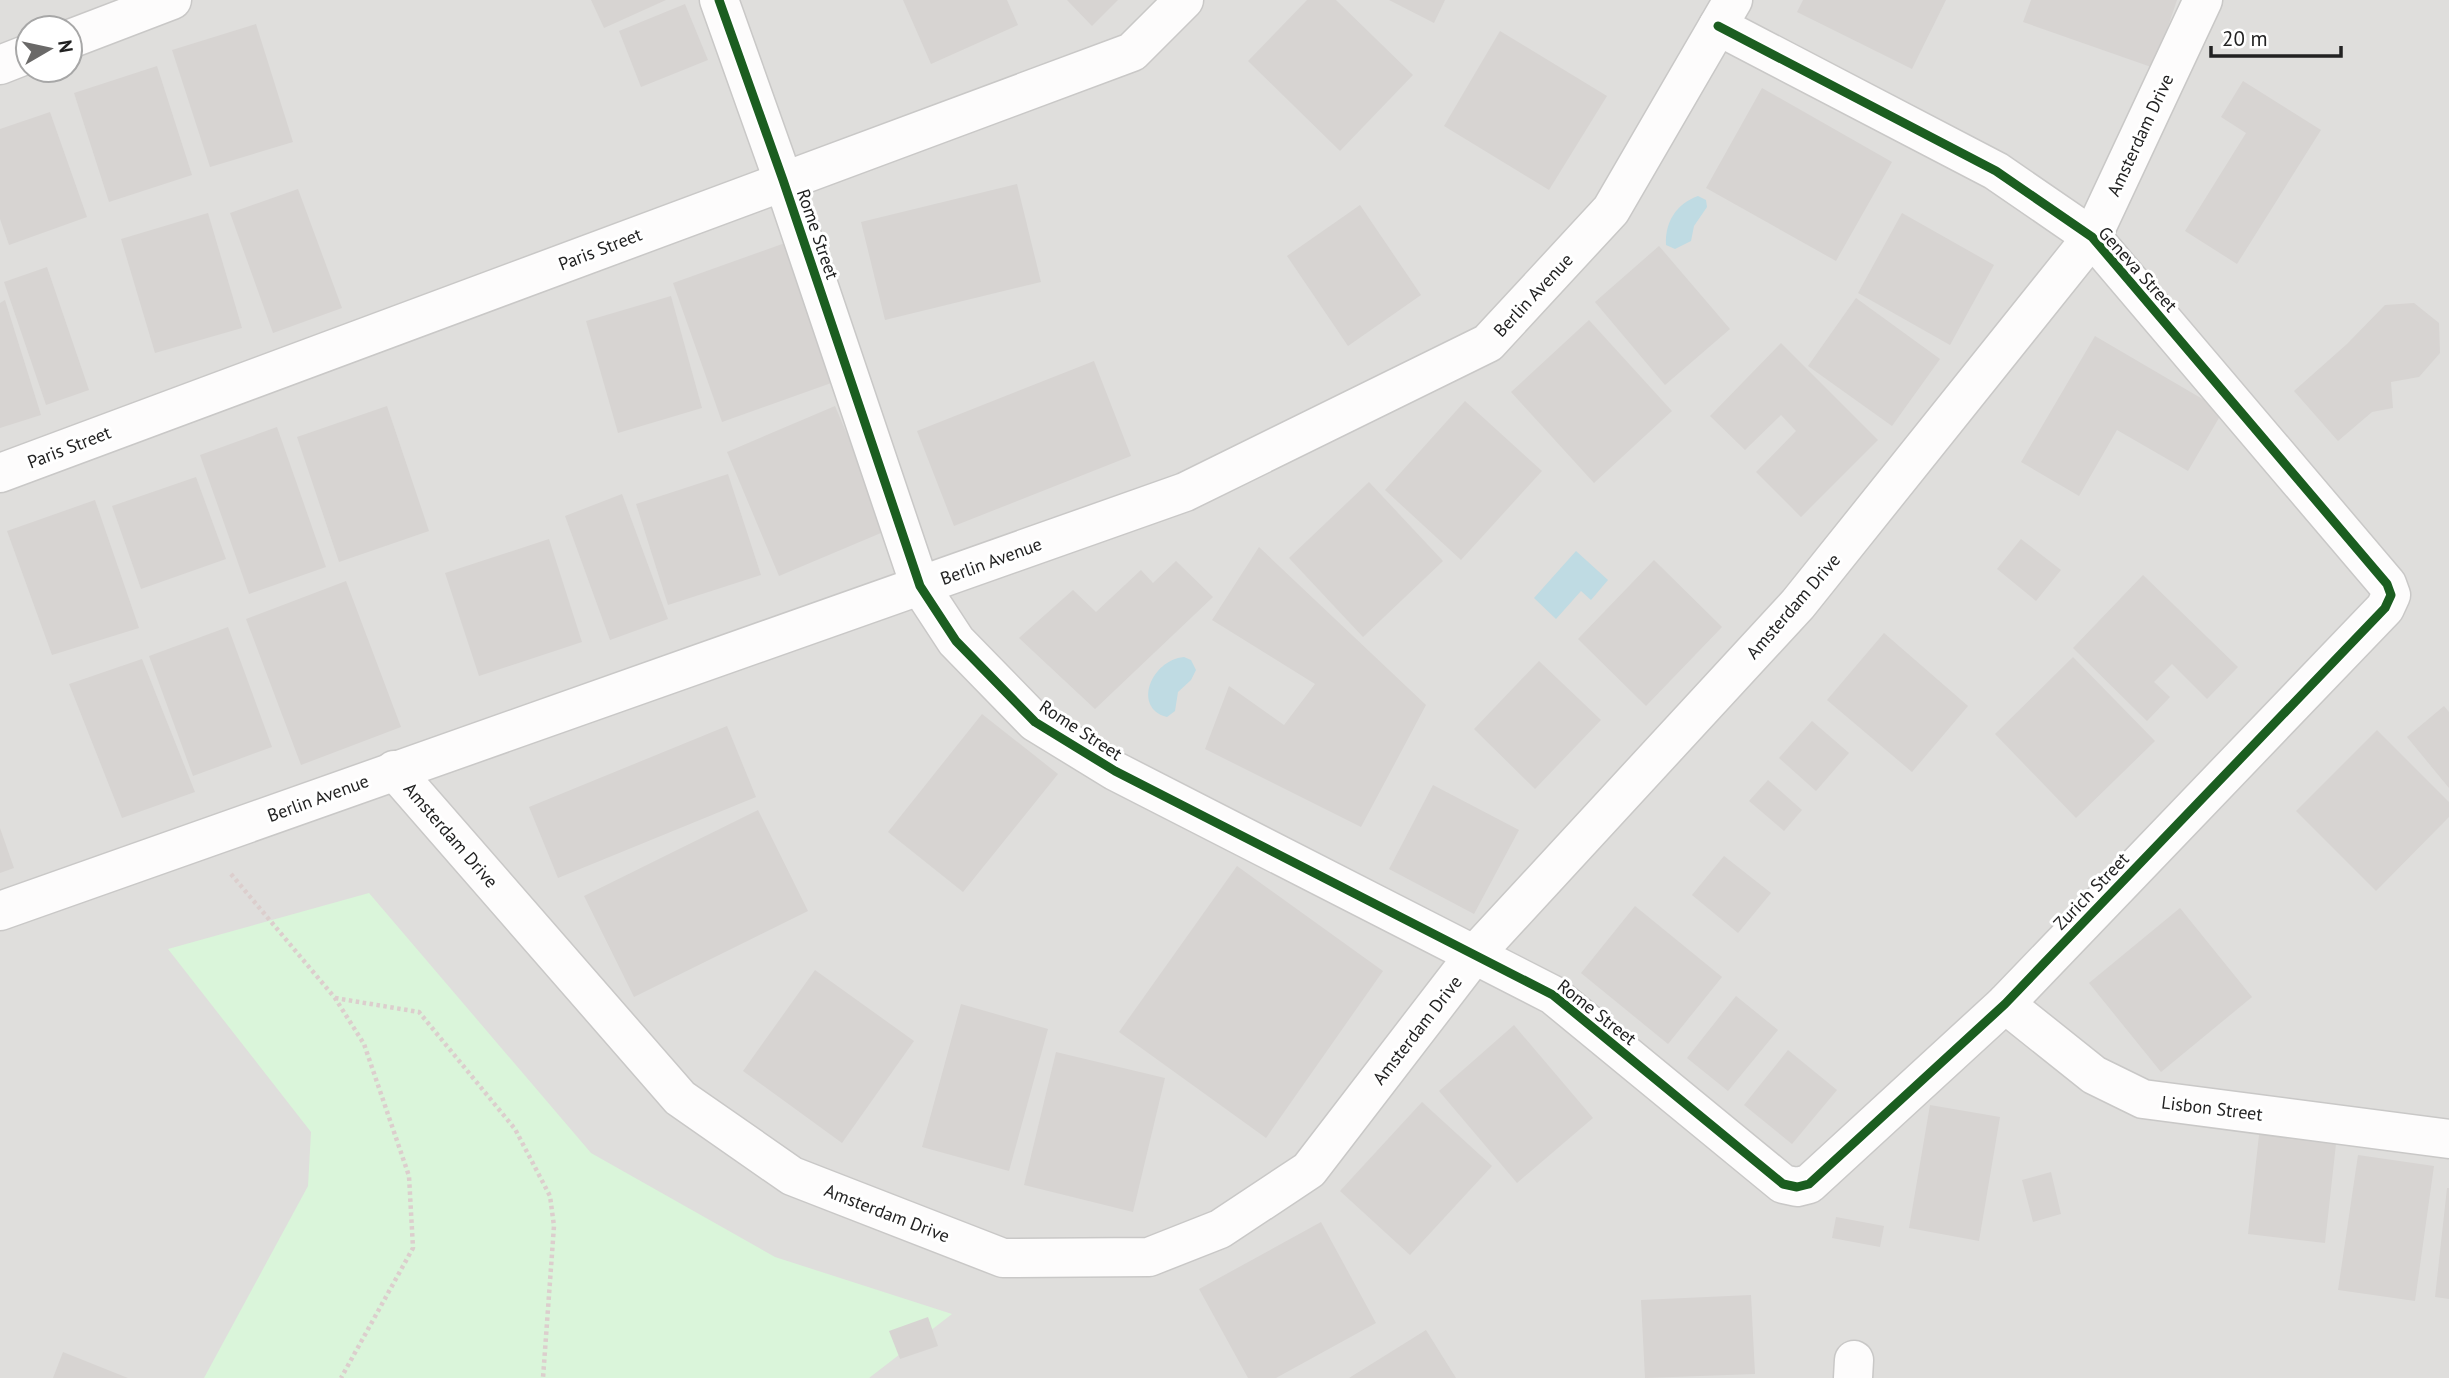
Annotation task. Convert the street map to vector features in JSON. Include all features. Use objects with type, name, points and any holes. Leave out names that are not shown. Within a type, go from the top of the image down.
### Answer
[{"type":"street","points":[[84,33],[172,0]]},
{"type":"street","name":"Rome Street","points":[[719,0],[783,180],[920,586],[956,640],[1035,722],[1115,771],[1553,995],[1783,1185]]},
{"type":"street","name":"Paris Street","points":[[0,473],[1132,52],[1184,0]]},
{"type":"street","name":"Amsterdam Drive","points":[[394,770],[680,1098],[792,1176],[1003,1258],[1149,1258],[1220,1229],[1309,1170],[1475,954],[1798,604],[2092,237],[2203,0]]},
{"type":"street","name":"Geneva Street","points":[[1725,13],[1996,171],[2092,237],[2387,584]]},
{"type":"street","name":"Berlin Avenue","points":[[0,911],[1185,492],[1488,343],[1611,210],[1725,13]]},
{"type":"street","name":"Zurich Street","points":[[1783,1185],[1797,1187],[1809,1184],[2005,1004],[2385,608],[2391,595],[2387,584]]},
{"type":"street","name":"Lisbon Street","points":[[2005,1004],[2094,1075],[2143,1099],[2449,1139]]},
{"type":"path","points":[[201,839],[335,998],[364,1044],[409,1177],[413,1248],[341,1378]]},
{"type":"path","points":[[335,998],[419,1012],[515,1129],[550,1196],[554,1226],[542,1378]]},
{"type":"shaded area","points":[[0,0],[2449,0],[2449,1378],[0,1378]]},
{"type":"green space","points":[[369,893],[591,1153],[775,1257],[952,1314],[869,1378],[204,1378],[308,1186],[311,1132],[168,949]]},
{"type":"water","points":[[1698,196],[1706,200],[1707,207],[1694,226],[1691,241],[1675,249],[1666,245],[1667,229],[1673,215],[1690,199]]},
{"type":"water","points":[[1576,551],[1608,580],[1591,600],[1581,591],[1556,619],[1534,598]]},
{"type":"water","points":[[1184,657],[1191,660],[1196,670],[1191,680],[1178,692],[1175,711],[1167,717],[1156,712],[1150,704],[1150,685],[1162,666]]},
{"type":"building","points":[[591,0],[666,0],[604,28]]},
{"type":"building","points":[[903,0],[1007,0],[1018,25],[931,64]]},
{"type":"building","points":[[1067,0],[1118,0],[1092,26]]},
{"type":"building","points":[[1307,0],[1336,0],[1413,75],[1340,151],[1248,61]]},
{"type":"building","points":[[1389,0],[1445,0],[1434,23]]},
{"type":"building","points":[[1803,0],[1946,0],[1912,69],[1797,12]]},
{"type":"building","points":[[2031,0],[2177,0],[2154,68],[2023,22]]},
{"type":"building","points":[[685,4],[708,60],[641,87],[619,31]]},
{"type":"building","points":[[256,24],[293,142],[210,167],[172,50]]},
{"type":"building","points":[[1500,31],[1607,96],[1549,190],[1444,126]]},
{"type":"building","points":[[157,66],[192,175],[109,202],[74,93]]},
{"type":"building","points":[[2243,81],[2321,130],[2237,264],[2185,231],[2246,133],[2221,117]]},
{"type":"building","points":[[1762,88],[1892,162],[1836,261],[1706,188]]},
{"type":"building","points":[[50,112],[87,217],[9,245],[0,219],[0,129]]},
{"type":"building","points":[[1017,184],[1041,282],[885,320],[861,222]]},
{"type":"building","points":[[298,189],[342,308],[273,333],[230,213]]},
{"type":"building","points":[[1360,205],[1421,295],[1348,346],[1287,256]]},
{"type":"building","points":[[208,213],[242,328],[155,353],[121,239]]},
{"type":"building","points":[[1902,213],[1994,265],[1950,345],[1858,293]]},
{"type":"building","points":[[785,243],[834,382],[722,422],[673,283]]},
{"type":"building","points":[[1659,246],[1730,329],[1665,385],[1595,302]]},
{"type":"building","points":[[47,267],[89,390],[46,405],[4,282]]},
{"type":"building","points":[[671,296],[702,408],[618,433],[586,321]]},
{"type":"building","points":[[1856,298],[1940,359],[1892,426],[1808,366]]},
{"type":"building","points":[[5,300],[41,415],[0,428],[0,303]]},
{"type":"building","points":[[2414,303],[2439,323],[2440,353],[2419,377],[2391,382],[2393,408],[2372,412],[2338,441],[2294,391],[2347,344],[2385,305]]},
{"type":"building","points":[[1589,320],[1672,411],[1594,483],[1511,392]]},
{"type":"building","points":[[2095,336],[2223,411],[2188,471],[2117,430],[2079,496],[2021,462]]},
{"type":"building","points":[[1781,343],[1878,440],[1801,517],[1756,472],[1796,431],[1781,415],[1745,450],[1710,416]]},
{"type":"building","points":[[1094,361],[1131,456],[954,526],[917,431]]},
{"type":"building","points":[[1465,401],[1542,471],[1461,560],[1385,490]]},
{"type":"building","points":[[387,406],[429,531],[339,562],[297,437]]},
{"type":"building","points":[[835,406],[888,530],[779,576],[727,452]]},
{"type":"building","points":[[277,427],[326,567],[249,594],[200,455]]},
{"type":"building","points":[[728,474],[761,575],[668,605],[636,504]]},
{"type":"building","points":[[196,477],[226,559],[141,589],[112,506]]},
{"type":"building","points":[[1369,482],[1443,561],[1363,637],[1289,558]]},
{"type":"building","points":[[622,494],[668,619],[610,640],[565,516]]},
{"type":"building","points":[[95,500],[139,628],[52,655],[7,531]]},
{"type":"building","points":[[549,539],[582,642],[479,676],[445,573]]},
{"type":"building","points":[[2021,539],[2061,570],[2036,601],[1997,569]]},
{"type":"building","points":[[1259,547],[1426,705],[1361,827],[1205,749],[1229,686],[1284,725],[1315,684],[1212,620]]},
{"type":"building","points":[[1654,560],[1722,627],[1646,706],[1578,639]]},
{"type":"building","points":[[1176,561],[1213,597],[1095,709],[1019,638],[1073,590],[1096,612],[1141,570],[1153,583]]},
{"type":"building","points":[[2143,575],[2238,667],[2207,699],[2172,664],[2154,682],[2170,697],[2147,721],[2073,648]]},
{"type":"building","points":[[346,581],[401,727],[301,765],[246,619]]},
{"type":"building","points":[[228,627],[272,747],[193,776],[149,656]]},
{"type":"building","points":[[1884,633],[1968,706],[1912,772],[1827,700]]},
{"type":"building","points":[[2073,657],[2155,741],[2076,818],[1995,734]]},
{"type":"building","points":[[142,659],[195,792],[122,818],[69,684]]},
{"type":"building","points":[[1539,661],[1601,720],[1535,789],[1474,729]]},
{"type":"building","points":[[2444,706],[2449,712],[2449,788],[2407,737]]},
{"type":"building","points":[[982,714],[1058,774],[963,892],[888,832]]},
{"type":"building","points":[[1812,721],[1849,753],[1816,791],[1779,758]]},
{"type":"building","points":[[727,726],[756,797],[558,878],[529,807]]},
{"type":"building","points":[[2377,730],[2449,802],[2449,817],[2376,891],[2296,811]]},
{"type":"building","points":[[1768,780],[1802,810],[1784,831],[1749,801]]},
{"type":"building","points":[[1433,785],[1519,830],[1474,914],[1389,869]]},
{"type":"building","points":[[758,810],[808,911],[634,997],[584,896]]},
{"type":"building","points":[[0,828],[14,868],[0,873]]},
{"type":"building","points":[[1724,856],[1771,893],[1738,933],[1692,895]]},
{"type":"building","points":[[1237,866],[1383,971],[1266,1138],[1119,1032]]},
{"type":"building","points":[[1635,906],[1722,977],[1668,1044],[1581,973]]},
{"type":"building","points":[[2180,908],[2252,997],[2161,1072],[2089,983]]},
{"type":"building","points":[[815,970],[914,1041],[842,1143],[743,1071]]},
{"type":"building","points":[[1736,996],[1778,1030],[1728,1091],[1687,1058]]},
{"type":"building","points":[[961,1004],[1048,1029],[1009,1171],[922,1147]]},
{"type":"building","points":[[1514,1025],[1593,1118],[1517,1183],[1439,1091]]},
{"type":"building","points":[[1788,1050],[1837,1090],[1792,1144],[1744,1105]]},
{"type":"building","points":[[1056,1052],[1165,1078],[1133,1212],[1024,1185]]},
{"type":"building","points":[[1422,1102],[1492,1166],[1410,1255],[1340,1191]]},
{"type":"building","points":[[1930,1105],[2000,1117],[1979,1241],[1909,1228]]},
{"type":"building","points":[[2260,1126],[2337,1135],[2325,1243],[2248,1234]]},
{"type":"building","points":[[2358,1155],[2434,1166],[2415,1301],[2338,1290]]},
{"type":"building","points":[[2051,1172],[2061,1214],[2033,1222],[2022,1180]]},
{"type":"building","points":[[2449,1188],[2449,1299],[2435,1297]]},
{"type":"building","points":[[1836,1217],[1884,1226],[1880,1247],[1832,1238]]},
{"type":"building","points":[[1321,1222],[1376,1323],[1276,1378],[1248,1378],[1199,1289]]},
{"type":"building","points":[[1751,1295],[1755,1374],[1645,1378],[1641,1300]]},
{"type":"building","points":[[928,1317],[938,1346],[900,1359],[889,1331]]},
{"type":"building","points":[[1426,1330],[1456,1378],[1349,1378]]},
{"type":"building","points":[[63,1352],[128,1378],[53,1378]]},
{"type":"cycle path","points":[[719,0],[783,180],[920,586],[956,641],[1035,722],[1115,771],[1553,995],[1783,1184],[1797,1187],[1809,1184],[2005,1004],[2385,608],[2391,595],[2387,584],[2092,237],[1996,171],[1718,26]]}]
